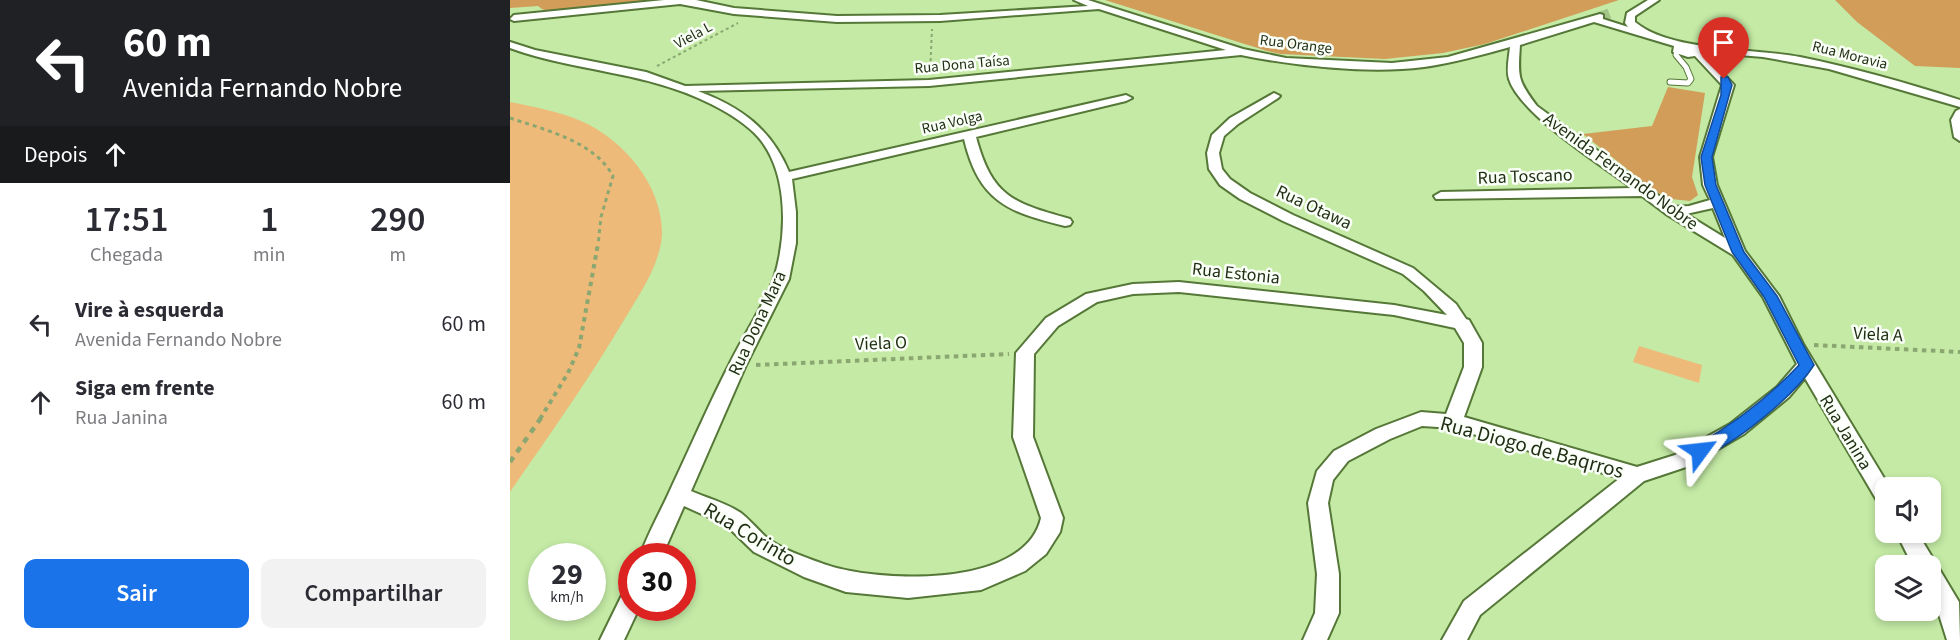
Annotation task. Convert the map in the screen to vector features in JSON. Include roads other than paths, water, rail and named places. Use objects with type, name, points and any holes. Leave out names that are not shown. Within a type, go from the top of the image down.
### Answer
[{"type":"street","name":"Rua Orange","points":[[1079,0],[1241,52],[1298,62],[1392,66],[1431,63],[1469,54],[1514,50]]},
{"type":"street","points":[[1620,9],[1640,0]]},
{"type":"street","points":[[1654,0],[1634,10],[1630,15],[1630,23],[1635,28],[1688,50],[1710,66],[1728,85],[1706,157],[1710,185],[1738,252]]},
{"type":"street","points":[[515,17],[687,1],[755,15],[835,21],[933,20],[1101,7]]},
{"type":"street","points":[[1514,50],[1597,18],[1688,50]]},
{"type":"street","name":"Rua Dona Mara","points":[[510,45],[533,53],[642,74],[683,88],[731,111],[763,135],[776,155],[785,177],[789,212],[789,243],[781,279],[737,365],[657,543]]},
{"type":"street","name":"Avenida Fernando Nobre","points":[[1514,50],[1513,77],[1519,90],[1533,108],[1671,211],[1738,252],[1771,296],[1794,344],[1807,365]]},
{"type":"street","name":"Rua Moravia","points":[[1688,50],[1729,50],[1795,58],[1853,70],[1960,105]]},
{"type":"street","name":"Rua Dona Taísa","points":[[683,88],[929,83],[1241,52]]},
{"type":"street","name":"Rua Otawa","points":[[1274,96],[1234,121],[1218,135],[1213,153],[1216,169],[1225,182],[1245,196],[1288,218],[1408,271],[1430,288],[1463,324],[1473,343],[1473,367],[1453,421]]},
{"type":"street","name":"Rua Volga","points":[[785,177],[1126,98]]},
{"type":"street","points":[[1960,113],[1957,120],[1960,137]]},
{"type":"street","points":[[969,135],[974,160],[980,173],[1004,201],[1019,209],[1065,222]]},
{"type":"street","name":"Rua Toscano","points":[[1441,196],[1646,192]]},
{"type":"street","points":[[1671,211],[1690,210],[1719,202]]},
{"type":"street","name":"Rua Estonia","points":[[1025,353],[1052,322],[1092,298],[1133,289],[1179,287],[1271,296],[1394,310],[1463,324]]},
{"type":"street","name":"Rua Corinto","points":[[680,495],[733,519],[762,546],[812,570],[846,582],[909,588],[981,580],[1017,564],[1038,547],[1049,532],[1051,525],[1052,518],[1023,437],[1025,353]]},
{"type":"street","points":[[1454,640],[1472,608],[1637,475],[1682,461],[1737,429],[1783,392],[1807,365]]},
{"type":"street","name":"Rua Janina","points":[[1807,365],[1875,479]]},
{"type":"street","name":"Rua Diogo de Baqrros","points":[[1315,640],[1327,613],[1328,574],[1318,503],[1324,477],[1341,456],[1383,434],[1421,419],[1453,421],[1637,475]]},
{"type":"street","points":[[1941,588],[1953,603],[1959,640]]},
{"type":"street","points":[[612,640],[621,621]]},
{"type":"lane","points":[[1670,82],[1683,84],[1691,79],[1690,73],[1676,55],[1688,50]]},
{"type":"tunnel","points":[[1600,17],[1610,13]]}]
